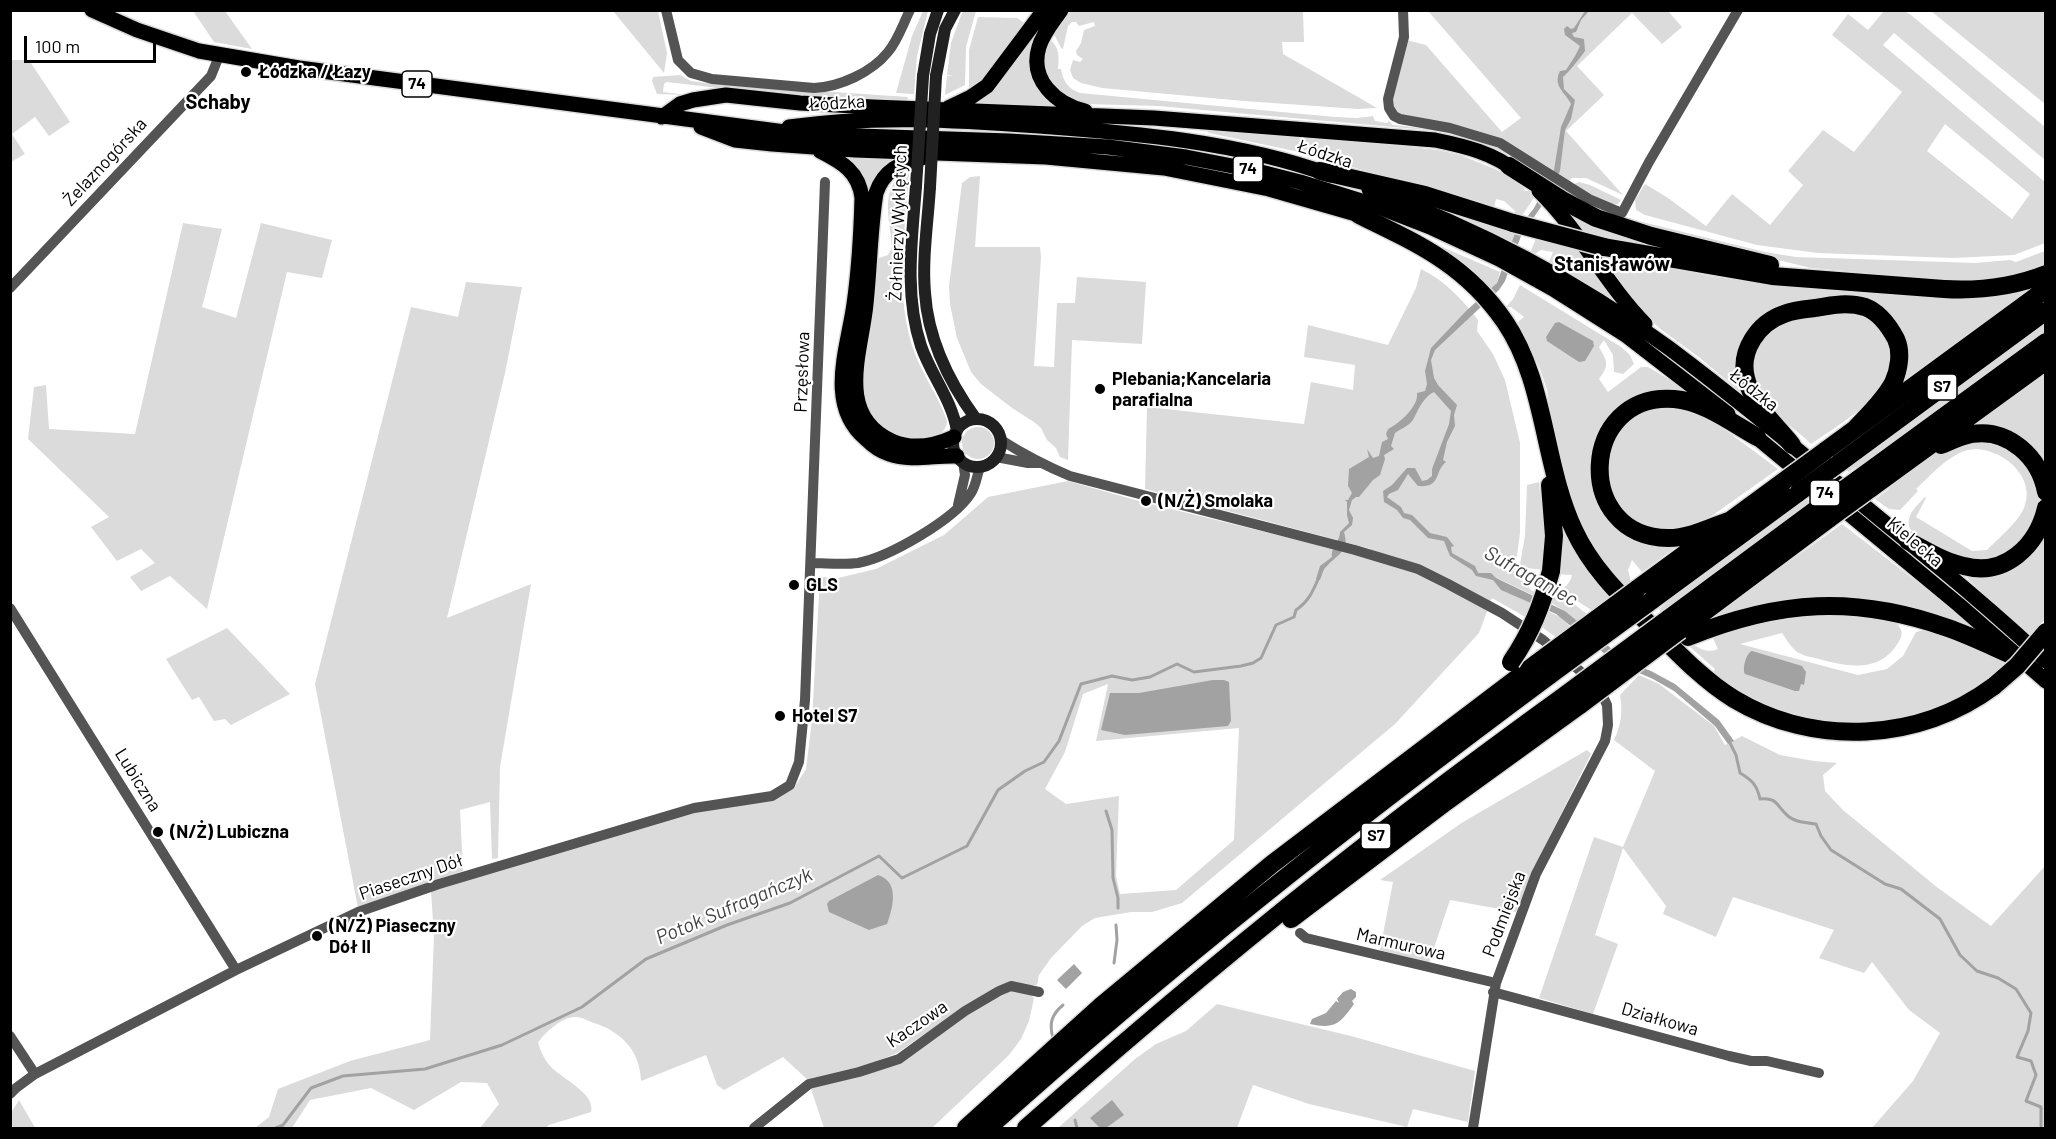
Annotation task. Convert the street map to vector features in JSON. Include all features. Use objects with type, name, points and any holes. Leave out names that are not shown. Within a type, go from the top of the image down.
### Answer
[{"type":"highway","points":[[1509,166],[1538,179],[1564,200],[1596,218],[1620,227],[1841,282]]},
{"type":"highway","points":[[1320,171],[1425,195],[1513,223],[1604,247],[1772,276],[1964,290],[2008,285],[2046,274]]},
{"type":"highway","points":[[1359,215],[1437,255],[1456,268],[1500,315],[1531,375],[1560,494],[1575,533],[1609,584],[1695,669],[1744,704],[1763,714],[1802,726],[1840,732],[1874,732],[1917,724],[1944,715],[1994,686],[2017,666],[2046,632]]},
{"type":"highway","points":[[1856,429],[2046,289]]},
{"type":"highway","points":[[1644,595],[1734,519],[1784,481],[1831,458],[1856,429],[1886,393],[1897,371],[1900,355],[1898,343],[1891,328],[1879,315],[1866,308],[1848,304],[1786,313],[1760,328],[1747,351],[1745,376],[1757,402],[1792,446]]},
{"type":"highway","name":"S7","points":[[988,1128],[1121,1011],[1543,669],[1644,595],[1798,493],[1831,458],[2046,310]]},
{"type":"highway","name":"S7","points":[[1574,699],[1679,629],[2046,342]]},
{"type":"highway","points":[[1909,460],[2046,361]]},
{"type":"highway","points":[[1734,519],[1691,534],[1670,538],[1650,535],[1634,529],[1619,517],[1605,498],[1599,474],[1601,450],[1611,428],[1625,414],[1642,404],[1659,399],[1674,399],[1692,403],[1757,437]]},
{"type":"highway","points":[[1864,484],[1909,460],[1963,436],[1991,434],[2008,440],[2029,454],[2039,470],[2046,492]]},
{"type":"highway","points":[[1436,738],[1500,675],[1524,644],[1536,621],[1551,571],[1554,536],[1545,438]]},
{"type":"highway","points":[[1908,541],[1940,558],[1964,566],[1981,568],[1996,566],[2011,560],[2029,545],[2041,525],[2046,508]]},
{"type":"highway","points":[[1026,1128],[1189,987],[1272,933],[1443,804],[1574,699],[1634,666],[1679,629],[1810,606],[1870,608],[1915,617],[1952,629],[2016,657]]},
{"type":"highway","points":[[966,1128],[1077,1026],[1281,857],[1436,738],[1543,669]]},
{"type":"main road","name":"Łódzka","points":[[92,10],[159,39],[219,56],[299,68],[662,117],[815,135],[1064,144],[1108,147],[1213,162],[1300,182],[1361,201],[1503,253]]},
{"type":"main road","points":[[946,110],[971,98],[987,86],[1044,10]]},
{"type":"main road","points":[[1061,10],[1046,31],[1039,46],[1038,72],[1054,97],[1077,109],[1109,116]]},
{"type":"main road","points":[[662,117],[680,104],[726,95],[800,103],[1109,116],[1435,140],[1484,153],[1509,166]]},
{"type":"main road","points":[[682,119],[735,140],[815,148],[849,168],[861,189],[865,244],[863,272],[865,315],[856,369],[856,394],[862,412],[869,424],[880,434],[901,444],[939,444],[956,434]]},
{"type":"main road","name":"Łódzka","points":[[775,130],[854,120],[1003,122],[1128,133],[1187,141],[1320,171],[1403,202],[1537,272],[1589,296],[1668,348],[1792,446]]},
{"type":"main road","name":"74","points":[[815,148],[1066,158],[1164,168],[1269,189],[1503,253]]},
{"type":"main road","points":[[865,244],[876,193],[883,178],[904,162],[942,153]]},
{"type":"main road","points":[[1564,200],[1574,230],[1627,305],[1668,348]]},
{"type":"main road","points":[[863,272],[854,303],[842,376],[842,394],[847,414],[859,434],[888,454],[914,459],[960,459]]},
{"type":"main road","name":"Łódzka","points":[[1537,272],[1682,377],[1757,437]]},
{"type":"main road","name":"Kielecka","points":[[1757,437],[1959,605],[2046,681]]},
{"type":"main road","name":"Kielecka","points":[[1792,446],[2002,620],[2046,660]]},
{"type":"street","name":"Łódzka","points":[[666,10],[678,60],[687,70],[712,80],[814,88],[830,87],[859,74],[885,56],[895,42],[910,10]]},
{"type":"street","name":"Żołnierzy Wyklętych","points":[[938,10],[930,34],[923,76],[910,285],[914,318],[923,352],[953,412],[956,434]]},
{"type":"street","name":"Żołnierzy Wyklętych","points":[[955,10],[945,29],[936,76],[924,277],[928,318],[936,345],[944,366],[976,419]]},
{"type":"street","points":[[1403,10],[1404,36],[1388,102],[1394,116],[1405,121],[1450,128],[1492,141],[1538,179]]},
{"type":"street","points":[[1564,200],[1589,199],[1622,213],[1648,162],[1738,10]]},
{"type":"street","name":"Żelaznogórska","points":[[10,288],[204,83],[214,70],[219,56]]},
{"type":"street","name":"Przęsłowa","points":[[751,800],[772,795],[790,785],[799,762],[805,700],[825,182]]},
{"type":"street","points":[[957,509],[965,475],[953,444],[956,434],[962,425],[976,419],[989,423],[999,434],[1001,440],[999,452],[992,462],[980,467],[960,459]]},
{"type":"street","points":[[1001,440],[1040,464]]},
{"type":"street","points":[[996,457],[1040,464]]},
{"type":"street","name":"Podmiejska","points":[[1040,464],[1070,476],[1355,550],[1418,569],[1502,613],[1543,640],[1599,686],[1607,705],[1608,725],[1605,741],[1536,874],[1495,988],[1473,1128]]},
{"type":"street","points":[[811,563],[857,563],[873,559],[940,523],[971,493],[980,467]]},
{"type":"street","name":"Lubiczna","points":[[10,608],[237,970]]},
{"type":"street","name":"Piaseczny Dół","points":[[10,1094],[35,1074],[237,970],[358,912],[440,884],[694,808],[751,800]]},
{"type":"street","name":"Marmurowa","points":[[1300,933],[1306,938],[1495,988]]},
{"type":"street","name":"Kaczowa","points":[[754,1128],[809,1084],[859,1072],[898,1059],[965,1011],[999,991],[1011,986],[1039,992]]},
{"type":"street","name":"Działkowa","points":[[1495,988],[1729,1056],[1751,1061],[1767,1061],[1819,1073]]},
{"type":"street","points":[[10,1036],[35,1074]]},
{"type":"shaded area","points":[[963,10],[976,11],[966,47],[965,85],[945,95],[947,76],[953,76],[947,75],[951,43]]},
{"type":"shaded area","points":[[193,11],[225,11],[252,49],[214,42]]},
{"type":"shaded area","points":[[613,11],[658,11],[667,53],[664,73]]},
{"type":"shaded area","points":[[923,11],[928,11],[917,56],[914,94],[896,93],[912,36]]},
{"type":"shaded area","points":[[1051,11],[1055,11],[1034,47],[1061,108],[969,106]]},
{"type":"shaded area","points":[[1070,11],[1303,11],[1304,42],[1282,42],[1283,54],[1377,108],[1358,109],[1244,101],[1102,88],[1081,83],[1073,78],[1070,70],[1073,60],[1080,62],[1083,59],[1077,55],[1076,51],[1081,43],[1084,30],[1095,26],[1094,22],[1079,26],[1076,22],[1072,22],[1068,26],[1063,49],[1061,48],[1053,32]]},
{"type":"shaded area","points":[[1428,11],[1668,11],[1682,27],[1662,44],[1632,13],[1577,66],[1604,95],[1566,131],[1623,195],[1586,178],[1572,178],[1568,182],[1545,165],[1504,142],[1395,113],[1390,104],[1406,40],[1426,45],[1502,132],[1521,118]]},
{"type":"shaded area","points":[[1585,11],[1589,11],[1581,20],[1576,32],[1572,33],[1574,37],[1584,39],[1585,51],[1563,77],[1564,89],[1575,100],[1571,119],[1565,130],[1560,171],[1543,204],[1521,236],[1505,281],[1499,290],[1435,350],[1431,360],[1434,378],[1438,385],[1457,405],[1454,415],[1455,426],[1447,442],[1443,460],[1446,462],[1431,484],[1418,486],[1408,474],[1398,490],[1387,497],[1401,507],[1404,513],[1412,515],[1430,533],[1447,537],[1454,546],[1451,547],[1452,553],[1475,566],[1478,573],[1491,573],[1496,578],[1565,611],[1628,662],[1675,684],[1719,720],[1734,741],[1728,744],[1715,726],[1674,691],[1616,663],[1556,614],[1501,590],[1493,580],[1476,576],[1472,570],[1450,556],[1444,541],[1428,538],[1410,520],[1403,518],[1397,510],[1384,502],[1383,491],[1392,485],[1407,468],[1415,468],[1422,481],[1432,476],[1432,469],[1449,424],[1451,411],[1434,392],[1424,400],[1410,423],[1395,433],[1391,446],[1394,449],[1384,455],[1380,475],[1359,497],[1352,500],[1349,510],[1353,518],[1352,525],[1344,532],[1344,548],[1324,569],[1320,580],[1316,579],[1320,566],[1332,557],[1332,551],[1340,532],[1349,523],[1345,500],[1348,500],[1352,493],[1348,486],[1349,469],[1369,457],[1367,449],[1373,458],[1379,456],[1382,442],[1388,439],[1386,434],[1388,429],[1403,419],[1412,409],[1417,393],[1425,391],[1427,384],[1425,371],[1431,348],[1467,310],[1497,283],[1515,233],[1534,208],[1554,170],[1561,127],[1571,104],[1559,85],[1558,76],[1560,71],[1566,70],[1580,46],[1565,35],[1564,29],[1567,26],[1574,28]]},
{"type":"shaded area","points":[[1884,11],[1904,11],[2045,127],[2045,160],[1894,33],[1883,45],[2045,182],[2045,243],[2014,255],[1953,258],[1818,253],[1757,245],[1645,215],[1636,210],[1635,200],[1645,184],[1706,226],[1732,194],[1770,225],[1803,185],[1788,171],[1823,130],[1854,152],[1902,92],[1832,35],[1848,14],[1868,30]],"holes":[[[1945,124],[2030,194],[2012,219],[1927,151]]]},
{"type":"shaded area","points":[[1931,11],[2045,11],[2045,104]]},
{"type":"shaded area","points":[[978,17],[1017,18],[1026,24],[983,80],[972,88],[959,95],[945,99],[969,89],[969,50]]},
{"type":"shaded area","points":[[1050,40],[1057,49],[1058,69],[1061,69],[1069,87],[1080,93],[1335,117],[1373,116],[1375,121],[1387,123],[1389,121],[1393,125],[1441,131],[1488,144],[1518,158],[1541,174],[1539,176],[1504,152],[1438,131],[1158,106],[1086,104],[1059,93],[1049,82],[1044,61]]},
{"type":"shaded area","points":[[11,60],[29,60],[70,122],[49,136],[35,117],[12,134],[25,154],[11,162]]},
{"type":"shaded area","points":[[680,75],[691,81],[714,84],[908,97],[907,100],[753,92],[667,82],[664,84],[663,92],[687,95],[657,94],[652,81],[653,77]]},
{"type":"shaded area","points":[[1207,130],[1328,138],[1438,150],[1460,155],[1495,169],[1522,184],[1525,191],[1531,191],[1536,195],[1521,217],[1514,216],[1515,211],[1504,201],[1496,199],[1494,208],[1304,153],[1209,133]]},
{"type":"shaded area","points":[[840,156],[899,159],[881,175],[871,197],[864,286],[850,370],[851,394],[855,409],[862,423],[885,443],[915,451],[945,446],[947,451],[910,454],[888,448],[866,433],[857,422],[849,404],[847,377],[858,308],[866,195],[859,173],[852,164]]},
{"type":"shaded area","points":[[909,170],[903,263],[904,309],[915,354],[947,421],[940,433],[925,438],[899,434],[880,423],[868,406],[863,385],[876,259],[888,255],[892,247],[889,194],[899,177]]},
{"type":"shaded area","points":[[980,176],[975,247],[1040,247],[1034,366],[1054,367],[1057,303],[1075,303],[1077,277],[1146,282],[1142,344],[1072,340],[1068,460],[1060,457],[1041,428],[981,384],[971,372],[957,338],[949,286],[962,183],[970,177]]},
{"type":"shaded area","points":[[1579,182],[1621,200],[1618,204],[1601,201],[1574,184]]},
{"type":"shaded area","points":[[1579,200],[1622,217],[1765,252],[1796,257],[1975,263],[2010,260],[2016,262],[2045,251],[2045,264],[2009,276],[1979,280],[1946,280],[1811,268],[1625,223]]},
{"type":"shaded area","points":[[1425,205],[1515,233],[1511,244]]},
{"type":"shaded area","points":[[1566,211],[1697,257],[1583,234]]},
{"type":"shaded area","points":[[183,223],[222,229],[202,307],[236,318],[261,223],[332,240],[322,278],[287,272],[207,609],[170,576],[141,591],[130,577],[155,563],[141,549],[117,561],[91,527],[109,517],[28,439],[34,387],[46,385],[49,429],[135,434]]},
{"type":"shaded area","points":[[1419,237],[1500,272],[1497,283],[1490,290]]},
{"type":"shaded area","points":[[1536,238],[1580,249],[1629,315],[1548,264],[1553,252],[1541,250],[1533,255],[1530,254]]},
{"type":"shaded area","points":[[1597,254],[1715,277],[1780,286],[1900,296],[1972,298],[2025,290],[1903,381],[1907,359],[1904,338],[1894,320],[1878,305],[1767,314],[1747,331],[1742,341],[1737,376],[1739,391],[1659,328],[1626,295]]},
{"type":"shaded area","points":[[1421,269],[1438,279],[1459,298],[1478,320],[1477,331],[1493,354],[1505,380],[1520,443],[1520,533],[1516,563],[1522,580],[1532,591],[1539,593],[1537,597],[1497,578],[1535,604],[1529,619],[1492,598],[1479,633],[1395,724],[1182,903],[1152,912],[1131,912],[1095,918],[1082,926],[1051,958],[1039,975],[1037,985],[1025,986],[963,1008],[897,1053],[858,1069],[809,1081],[783,1057],[724,1090],[717,1085],[706,1055],[641,1081],[640,1070],[633,1052],[621,1037],[585,1019],[571,1017],[554,1026],[538,1043],[550,1065],[578,1087],[589,1099],[591,1112],[545,1128],[480,1128],[499,1104],[487,1083],[461,1082],[414,1110],[371,1088],[310,1100],[292,1128],[255,1128],[269,1117],[278,1089],[350,1061],[430,1040],[434,936],[431,891],[695,812],[794,788],[806,769],[812,720],[820,577],[838,578],[876,569],[944,535],[988,497],[1068,481],[1139,501],[1367,557],[1371,549],[1145,489],[1147,407],[1304,424],[1311,382],[1353,390],[1355,365],[1304,357],[1308,325],[1388,345],[1416,288]],"holes":[[[1108,684],[1096,741],[1239,728],[1234,840],[1176,890],[1120,894],[1116,876],[1119,796],[1066,804],[1045,789],[1065,752],[1083,694]]]},
{"type":"shaded area","points":[[466,282],[522,287],[505,373],[447,618],[531,584],[500,767],[498,858],[492,859],[490,802],[460,810],[463,871],[358,908],[315,684],[411,307],[458,317]]},
{"type":"shaded area","points":[[1520,285],[1621,347],[1630,355],[1634,364],[1623,374],[1614,372],[1613,355],[1604,340],[1599,347],[1606,366],[1599,379],[1608,392],[1641,367],[1648,367],[1692,393],[1647,395],[1592,464],[1593,481],[1600,504],[1676,547],[1642,572],[1632,560],[1628,570],[1631,582],[1623,588],[1582,533],[1554,445],[1547,390],[1518,322],[1524,317],[1511,307],[1506,307]]},
{"type":"shaded area","points":[[1846,310],[1868,317],[1884,334],[1893,351],[1892,367],[1885,383],[1872,398],[1840,425],[1811,444],[1766,404],[1755,382],[1754,359],[1764,337],[1782,321]]},
{"type":"shaded area","points":[[2045,317],[2045,335],[1861,471],[1856,467],[1849,472],[1846,470],[1854,465],[1852,459]]},
{"type":"shaded area","points":[[1559,322],[1593,341],[1594,346],[1585,361],[1579,362],[1547,341],[1546,337],[1555,323]]},
{"type":"shaded area","points":[[2045,366],[2045,468],[2037,453],[1959,429]]},
{"type":"shaded area","points":[[1680,406],[1704,414],[1778,469],[1703,522],[1682,529],[1664,531],[1641,525],[1626,516],[1606,482],[1608,450],[1627,422],[1642,412]]},
{"type":"shaded area","points":[[978,427],[989,432],[994,443],[989,454],[978,459],[967,454],[962,443],[967,432]]},
{"type":"shaded area","points":[[1970,439],[2001,442],[2029,464],[2040,495],[2035,524],[2010,553],[1980,563],[1935,547],[1910,529],[1910,515],[1925,497],[1916,517],[1972,551],[1987,550],[2017,519],[2024,508],[2027,496],[2020,474],[2003,457],[1980,449],[1968,450],[1953,456],[1916,489],[1918,491],[1900,510],[1889,509],[1875,499],[1889,489],[1887,487],[1927,459]]},
{"type":"shaded area","points":[[1539,482],[1540,493],[1545,491],[1547,503],[1543,570],[1527,568],[1528,580],[1520,564],[1525,536],[1527,485]]},
{"type":"shaded area","points":[[1807,499],[1810,502],[1802,507],[1804,513],[1674,609],[1669,606],[1661,612],[1659,609],[1666,603],[1667,596],[1794,502],[1799,505]]},
{"type":"shaded area","points":[[1556,503],[1597,581],[1610,598],[1593,611],[1577,601],[1551,591],[1564,587],[1572,575],[1555,574]]},
{"type":"shaded area","points":[[1842,524],[2000,646],[1921,611],[1876,600],[1829,598],[1701,624]]},
{"type":"shaded area","points":[[2045,530],[2045,619],[2030,638],[1959,570],[1976,573]]},
{"type":"shaded area","points":[[1549,596],[1573,603],[1588,615],[1579,622],[1548,601]]},
{"type":"shaded area","points":[[1545,610],[1560,617],[1571,627],[1557,638],[1539,625]]},
{"type":"shaded area","points":[[1844,612],[1896,622],[1902,632],[1900,640],[1891,653],[1882,659],[1862,665],[1841,664],[1801,654],[1792,647],[1782,633],[1740,644],[1858,675],[1887,669],[1903,656],[1916,632],[1934,630],[2007,663],[1969,692],[1931,709],[1899,718],[1867,722],[1835,721],[1803,716],[1772,706],[1742,692],[1713,673],[1715,669],[1690,647],[1694,645],[1709,651],[1718,649],[1712,636],[1754,622]]},
{"type":"shaded area","points":[[227,628],[290,694],[231,725],[225,719],[214,721],[199,697],[192,700],[166,659]]},
{"type":"shaded area","points":[[1752,651],[1802,666],[1806,672],[1804,685],[1801,684],[1799,691],[1795,691],[1745,674],[1745,661]]},
{"type":"shaded area","points":[[1639,675],[1659,684],[1714,726],[1725,745],[1742,736],[1780,755],[1837,763],[1823,775],[1825,791],[1843,810],[1938,888],[1991,926],[2045,866],[2045,1128],[1872,1128],[1913,1081],[1940,1033],[1909,1010],[1872,962],[1864,973],[1819,958],[1834,930],[1733,897],[1716,937],[1663,914],[1666,906],[1623,848],[1595,935],[1618,944],[1593,1014],[1539,998],[1594,837],[1623,847],[1655,771],[1614,740],[1621,718],[1620,695]]},
{"type":"shaded area","points":[[1213,680],[1229,682],[1231,721],[1228,726],[1125,735],[1101,730],[1110,693],[1139,693]]},
{"type":"shaded area","points":[[1587,750],[1591,754],[1532,872],[1516,912],[1450,900],[1429,963],[1380,950],[1393,882],[1380,880],[1463,822]]},
{"type":"shaded area","points":[[878,875],[890,883],[892,889],[893,903],[887,924],[869,930],[829,912],[827,904],[829,901]]},
{"type":"shaded area","points":[[1074,964],[1082,973],[1066,989],[1057,980]]},
{"type":"shaded area","points":[[1351,989],[1356,992],[1356,997],[1352,1001],[1354,1004],[1341,1020],[1326,1026],[1310,1024],[1312,1019],[1326,1013],[1336,1001],[1339,1003],[1337,999],[1343,992]]},
{"type":"shaded area","points":[[1012,991],[1031,995],[1034,998],[1029,1021],[1021,1039],[1009,1055],[932,1128],[824,1128],[810,1086],[900,1062],[967,1014],[1001,994]]},
{"type":"shaded area","points":[[1217,1004],[1351,1036],[1475,1071],[1468,1122],[1413,1109],[1407,1127],[1309,1104],[1253,1085],[1237,1128],[1058,1128],[1135,1059],[1156,1044],[1186,1031]]},
{"type":"shaded area","points":[[19,1100],[35,1128],[11,1128],[11,1113]]},
{"type":"shaded area","points":[[1112,1100],[1124,1115],[1106,1128],[1100,1128],[1090,1118]]},
{"type":"waterway","name":"Potok Sufragańczyk","points":[[276,1128],[283,1125],[311,1088],[343,1076],[425,1069],[502,1045],[582,1007],[646,959],[727,925],[790,903],[879,856],[902,878],[967,846],[998,790],[1025,771],[1044,762],[1059,741],[1081,684],[1112,676],[1132,680],[1150,677],[1177,664],[1194,672],[1253,663],[1261,658],[1276,625],[1294,617],[1296,610],[1310,595],[1319,577]]},
{"type":"waterway","name":"Sufraganiec","points":[[1729,741],[1736,755],[1740,773],[1753,783],[1760,799],[1774,801],[1794,820],[1816,824],[1831,850],[1885,884],[1901,889],[1940,919],[1960,955],[1977,971],[1998,978],[2016,989],[2031,1013],[2028,1031],[2017,1057],[2031,1061],[2036,1075],[2026,1101],[2041,1107],[2041,1128]]},
{"type":"waterway","points":[[1106,811],[1112,830],[1113,878],[1118,908]]},
{"type":"waterway","points":[[1114,963],[1116,925]]},
{"type":"waterway","points":[[1053,1038],[1052,1020],[1063,1005]]},
{"type":"waterway","points":[[1075,1120],[1077,1128]]},
{"type":"place","name":"Łódzka / Łazy","points":[[246,72]]},
{"type":"place","name":"Plebania;Kancelaria parafialna","points":[[1100,389]]},
{"type":"place","name":"(N/Ż) Smolaka","points":[[1146,501]]},
{"type":"place","name":"GLS","points":[[794,585]]},
{"type":"place","name":"Hotel S7","points":[[780,716]]},
{"type":"place","name":"(N/Ż) Lubiczna","points":[[158,832]]},
{"type":"place","name":"(N/Ż) Piaseczny Dół II","points":[[317,936]]},
{"type":"district","name":"Schaby","points":[[218,102]]},
{"type":"district","name":"Stanisławów","points":[[1612,264]]}]
